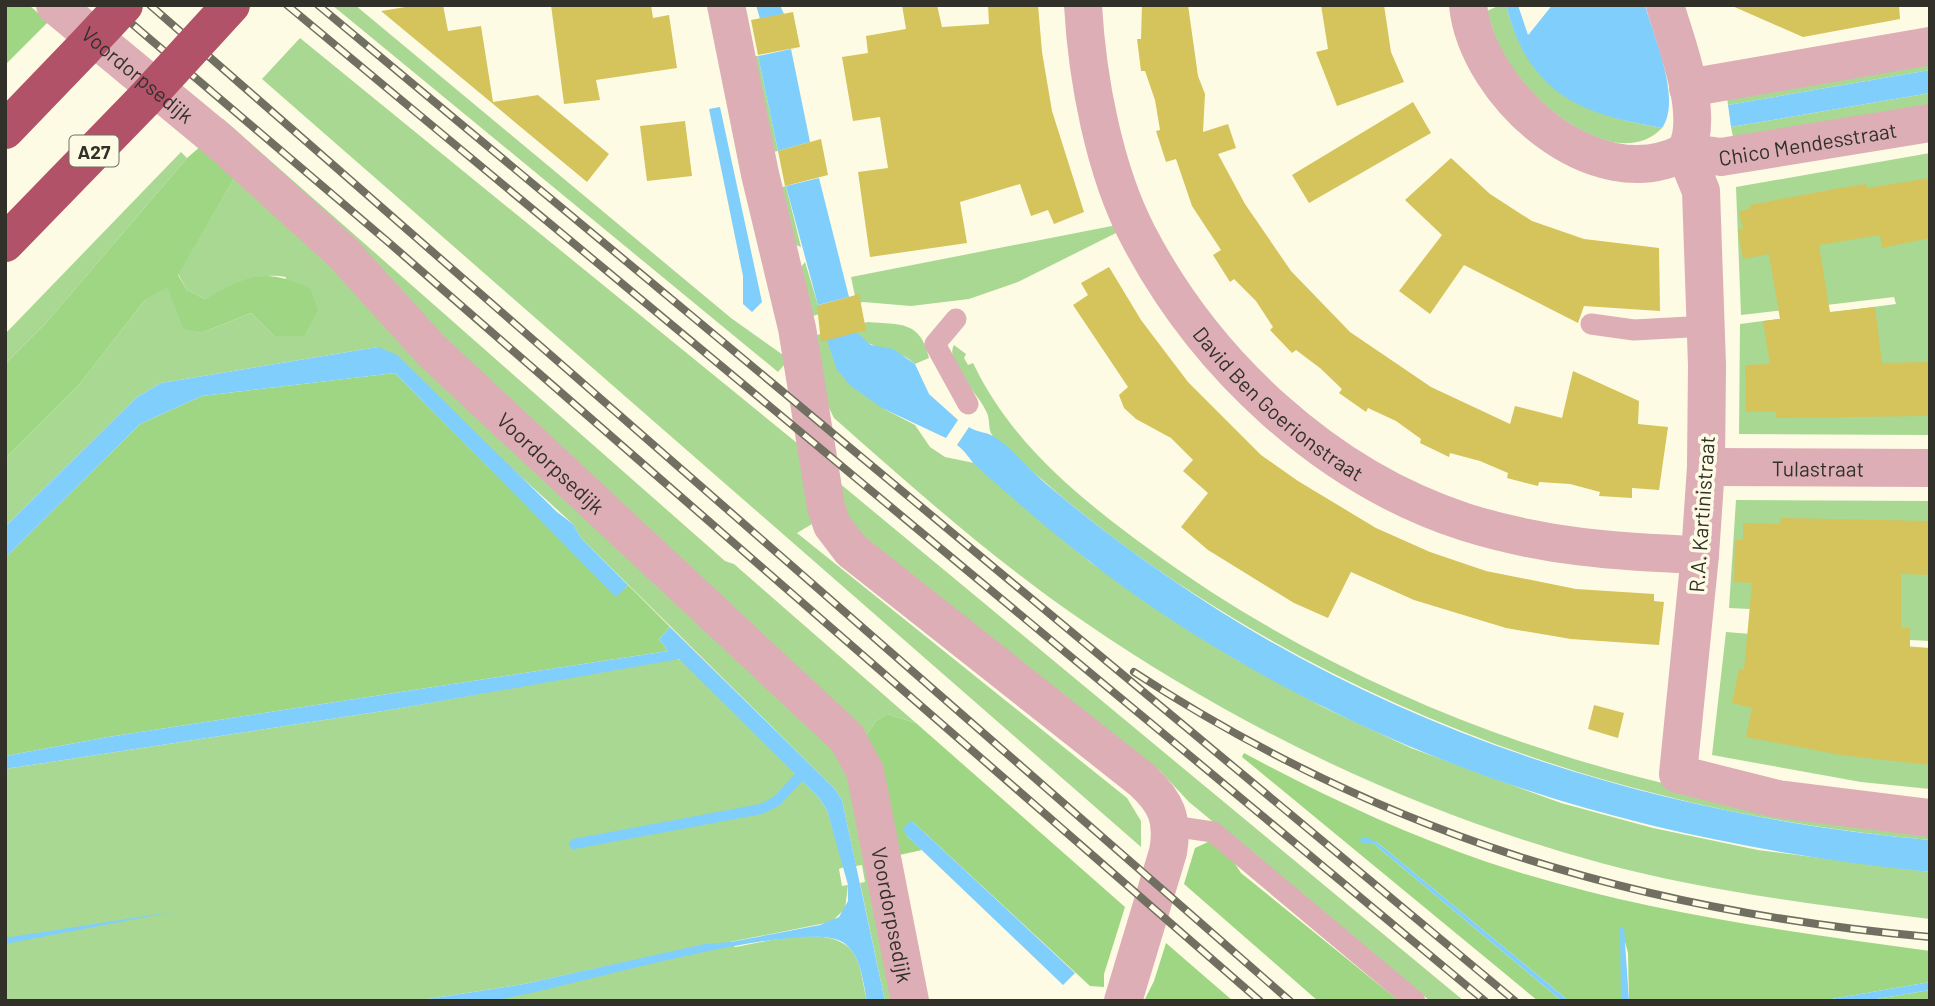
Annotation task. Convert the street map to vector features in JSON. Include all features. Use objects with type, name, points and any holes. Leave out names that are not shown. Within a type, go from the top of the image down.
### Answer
[{"type":"highway","points":[[5,130],[124,5]]},
{"type":"highway","name":"A27","points":[[5,243],[144,100],[231,5]]},
{"type":"street","name":"Voordorpsedijk","points":[[55,5],[223,144],[342,252],[431,351],[847,738],[865,771],[910,1001]]},
{"type":"street","points":[[726,5],[746,111],[797,328],[826,507],[832,525],[850,550],[1142,780],[1162,802],[1172,826],[1168,852],[1123,1001]]},
{"type":"street","name":"David Ben Goerionstraat","points":[[1083,5],[1086,64],[1104,141],[1138,234],[1175,295],[1217,351],[1273,410],[1336,458],[1387,488],[1464,521],[1529,538],[1598,551],[1700,555]]},
{"type":"street","points":[[1468,5],[1487,62],[1508,97],[1559,140],[1600,158],[1627,163],[1670,160],[1685,152],[1690,142],[1692,125],[1688,88],[1665,5]]},
{"type":"street","points":[[1688,88],[1930,46]]},
{"type":"street","name":"Chico Mendesstraat","points":[[1685,152],[1721,157],[1930,123]]},
{"type":"street","name":"R.A. Kartinistraat","points":[[1685,152],[1701,191],[1707,326],[1706,467],[1678,774],[1778,799],[1930,818]]},
{"type":"street","name":"Tulastraat","points":[[1706,467],[1930,468]]},
{"type":"lane","points":[[956,318],[935,344],[968,404]]},
{"type":"lane","points":[[1591,324],[1633,330],[1707,326]]},
{"type":"lane","points":[[1172,826],[1213,832],[1415,1001]]},
{"type":"green space","points":[[5,5],[29,5],[48,22],[5,65]]},
{"type":"green space","points":[[332,5],[355,5],[731,318],[783,355],[785,364],[778,372]]},
{"type":"green space","points":[[1506,5],[1516,34],[1529,59],[1544,78],[1562,94],[1607,115],[1662,128],[1643,140],[1621,143],[1598,138],[1552,111],[1532,93],[1501,52],[1487,11]]},
{"type":"green space","points":[[300,38],[797,443],[812,524],[797,533],[1127,798],[1141,821],[1141,847],[262,79]]},
{"type":"green space","points":[[1930,55],[1930,70],[1728,105],[1726,89]]},
{"type":"green space","points":[[754,56],[758,56],[778,151],[773,152]]},
{"type":"green space","points":[[1930,93],[1930,114],[1735,147],[1731,127]]},
{"type":"green space","points":[[223,119],[725,561],[734,564],[916,723],[887,714],[876,721],[861,743],[217,125]]},
{"type":"green space","points":[[201,146],[239,170],[178,275],[187,290],[205,299],[233,284],[256,277],[280,278],[310,289],[318,310],[304,336],[274,336],[251,313],[201,333],[183,329],[167,287],[144,301],[79,385],[5,459],[5,364],[46,323],[187,158]]},
{"type":"green space","points":[[181,152],[187,158],[46,323],[5,364],[5,334]]},
{"type":"green space","points":[[1930,153],[1930,435],[1739,434],[1740,324],[1896,304],[1894,297],[1741,315],[1736,187]]},
{"type":"green space","points":[[239,170],[850,759],[900,1001],[885,1001],[860,883],[865,882],[862,865],[856,866],[842,800],[834,788],[581,538],[573,524],[378,347],[161,383],[137,397],[5,527],[5,459],[79,385],[144,301],[167,286],[183,328],[201,333],[251,313],[274,336],[286,277],[254,278],[205,299],[187,290],[178,274]]},
{"type":"green space","points":[[786,186],[801,247],[786,241],[782,187]]},
{"type":"green space","points":[[1117,225],[1120,231],[1018,282],[969,299],[911,306],[863,302],[809,317],[797,272],[805,262],[818,305],[855,296],[851,277]]},
{"type":"green space","points":[[868,322],[908,327],[920,337],[929,358],[915,364],[902,355],[863,340],[884,409],[915,425],[930,447],[945,457],[974,463],[1090,562],[1237,660],[1325,708],[1411,748],[1561,803],[1653,828],[1758,850],[1930,872],[1930,919],[1764,897],[1682,882],[1532,843],[1397,793],[1267,732],[1204,697],[1083,621],[1018,574],[834,418],[827,404],[813,336]]},
{"type":"green space","points":[[954,345],[966,354],[964,358],[968,365],[973,363],[1007,419],[1027,444],[1072,489],[1149,549],[1213,593],[1279,633],[1347,669],[1417,702],[1562,755],[1711,794],[1930,827],[1930,840],[1820,827],[1711,807],[1605,780],[1501,746],[1400,705],[1302,657],[1206,602],[1115,539],[1000,444],[991,433],[983,405],[958,370],[952,353]]},
{"type":"green space","points":[[395,373],[616,596],[628,585],[670,627],[659,639],[668,651],[108,737],[5,756],[5,558],[140,424],[202,396]]},
{"type":"green space","points":[[838,482],[1464,1001],[1430,1001],[1189,802],[1160,771],[874,551],[849,522]]},
{"type":"green space","points":[[1736,500],[1930,501],[1930,641],[1869,638],[1750,609],[1729,608]]},
{"type":"green space","points":[[1726,632],[1930,648],[1930,789],[1861,782],[1712,755]]},
{"type":"green space","points":[[675,658],[683,661],[819,798],[827,810],[844,867],[839,869],[842,886],[848,885],[845,909],[831,922],[730,942],[735,947],[816,936],[845,944],[857,959],[867,1001],[490,1001],[709,944],[524,984],[415,1001],[5,1001],[5,769],[396,709]]},
{"type":"green space","points":[[887,714],[916,723],[1125,907],[1104,974],[1104,987],[1090,986],[913,822],[907,836],[922,850],[890,857],[861,743],[876,721]]},
{"type":"green space","points":[[1244,753],[1394,826],[1456,851],[1541,879],[1706,917],[1930,951],[1930,982],[1820,1001],[1629,1001],[1628,953],[1621,927],[1621,1001],[1569,1001],[1378,843],[1368,839],[1366,842],[1373,843],[1562,1001],[1538,1001],[1242,757]]},
{"type":"green space","points":[[1210,841],[1230,856],[1241,873],[1399,1001],[1318,1001],[1184,884],[1195,848]]},
{"type":"green space","points":[[1166,943],[1233,1001],[1144,1001],[1154,981]]},
{"type":"green space","points":[[1930,990],[1930,1001],[1865,1001]]},
{"type":"water","points":[[756,5],[780,5],[784,14],[760,19]]},
{"type":"water","points":[[1506,5],[1518,5],[1529,34],[1552,5],[1645,5],[1668,85],[1667,116],[1662,128],[1606,115],[1562,95],[1528,60]]},
{"type":"water","points":[[791,49],[810,142],[778,151],[758,56]]},
{"type":"water","points":[[1930,70],[1930,93],[1731,127],[1728,105]]},
{"type":"water","points":[[720,107],[762,302],[752,312],[743,304],[743,276],[709,109]]},
{"type":"water","points":[[819,178],[849,297],[818,305],[786,186]]},
{"type":"water","points":[[856,332],[871,345],[893,349],[915,364],[929,394],[958,420],[946,438],[884,409],[852,387],[837,370],[827,340]]},
{"type":"water","points":[[378,347],[397,355],[557,512],[573,524],[581,538],[628,585],[616,597],[395,373],[202,396],[140,424],[5,558],[5,527],[137,397],[161,383]]},
{"type":"water","points":[[969,427],[1000,441],[1074,507],[1164,574],[1250,630],[1340,679],[1434,721],[1529,757],[1627,787],[1727,811],[1828,828],[1930,840],[1930,872],[1826,859],[1724,841],[1625,819],[1527,790],[1432,756],[1339,715],[1248,667],[1158,611],[1086,558],[985,474],[957,445]]},
{"type":"water","points":[[670,627],[834,788],[842,800],[885,1001],[867,1001],[860,969],[850,948],[844,943],[820,937],[781,939],[731,947],[490,1001],[415,1001],[524,984],[705,944],[731,942],[820,925],[839,917],[848,901],[848,885],[827,810],[819,798],[679,659],[396,709],[5,769],[5,756],[108,737],[668,651],[659,639]]},
{"type":"water","points":[[909,822],[913,822],[1075,973],[1063,985],[907,836],[903,829]]},
{"type":"water","points":[[1366,837],[1378,843],[1569,1001],[1562,1001],[1373,843],[1363,843],[1359,839]]},
{"type":"water","points":[[178,911],[5,944],[5,938]]},
{"type":"water","points":[[1620,927],[1624,927],[1629,1001],[1621,1001]]},
{"type":"water","points":[[1930,982],[1930,990],[1865,1001],[1820,1001]]},
{"type":"pier","points":[[1518,5],[1522,5],[1529,28],[1548,5],[1552,5],[1528,35]]},
{"type":"building","points":[[418,5],[443,5],[448,31],[481,26],[493,102],[538,95],[609,154],[587,182],[381,11]]},
{"type":"building","points":[[551,5],[651,5],[653,18],[669,15],[677,68],[596,80],[600,100],[564,104]]},
{"type":"building","points":[[902,5],[937,5],[942,27],[989,24],[988,5],[1038,5],[1042,52],[1052,111],[1084,212],[1054,224],[1048,210],[1031,216],[1020,184],[960,202],[967,243],[870,257],[858,172],[888,168],[880,117],[853,121],[842,57],[868,53],[866,36],[906,29]]},
{"type":"building","points":[[1142,5],[1188,5],[1198,76],[1205,94],[1203,132],[1228,124],[1236,148],[1218,154],[1245,204],[1291,271],[1350,332],[1431,387],[1510,424],[1515,406],[1562,418],[1573,371],[1639,401],[1638,424],[1668,427],[1659,490],[1632,488],[1632,498],[1599,496],[1600,492],[1570,484],[1539,482],[1538,486],[1507,478],[1508,473],[1480,461],[1450,453],[1449,457],[1420,443],[1421,439],[1396,421],[1368,408],[1366,412],[1339,393],[1342,389],[1320,368],[1296,350],[1292,353],[1270,330],[1273,327],[1256,301],[1234,279],[1230,282],[1213,255],[1221,250],[1192,206],[1176,159],[1166,162],[1156,131],[1160,130],[1155,100],[1145,71],[1141,71],[1137,39],[1141,39]]},
{"type":"building","points":[[1321,5],[1384,5],[1391,52],[1404,82],[1337,106],[1316,52],[1328,49]]},
{"type":"building","points":[[1730,5],[1899,5],[1900,19],[1803,37]]},
{"type":"building","points":[[793,12],[800,47],[758,55],[751,20]]},
{"type":"building","points":[[1413,102],[1431,133],[1309,203],[1292,175]]},
{"type":"building","points":[[685,121],[692,176],[647,181],[640,126]]},
{"type":"building","points":[[821,139],[828,175],[785,186],[778,151]]},
{"type":"building","points":[[1451,158],[1490,194],[1532,221],[1584,239],[1659,248],[1660,311],[1584,306],[1578,323],[1464,265],[1430,314],[1399,291],[1442,235],[1405,200]]},
{"type":"building","points":[[1930,178],[1930,238],[1882,248],[1880,235],[1819,245],[1830,312],[1875,307],[1882,363],[1930,362],[1929,416],[1776,418],[1776,412],[1746,412],[1745,365],[1770,364],[1763,321],[1780,319],[1769,254],[1743,259],[1738,230],[1743,229],[1739,211],[1750,209],[1750,205],[1840,188],[1866,184],[1867,188]]},
{"type":"building","points":[[1109,267],[1141,320],[1188,382],[1261,455],[1298,481],[1376,528],[1430,552],[1486,571],[1576,589],[1654,594],[1654,601],[1664,602],[1659,645],[1571,639],[1506,628],[1414,600],[1351,572],[1328,618],[1294,603],[1208,550],[1181,527],[1208,493],[1183,471],[1193,460],[1171,438],[1136,419],[1124,408],[1119,395],[1128,387],[1073,305],[1088,295],[1081,283]]},
{"type":"building","points":[[859,294],[866,330],[821,342],[817,306]]},
{"type":"building","points":[[1781,518],[1930,521],[1930,575],[1901,574],[1901,628],[1910,628],[1910,648],[1930,648],[1930,765],[1841,755],[1746,737],[1752,708],[1732,703],[1739,669],[1744,670],[1752,583],[1734,582],[1735,540],[1743,540],[1743,523],[1780,524]]},
{"type":"building","points":[[1594,705],[1624,713],[1618,738],[1588,729]]},
{"type":"waterway","points":[[574,844],[761,809],[777,801],[799,777]]},
{"type":"railway","points":[[110,5],[387,241],[1260,1001]]},
{"type":"railway","points":[[150,5],[1290,1001]]},
{"type":"railway","points":[[287,5],[1485,1001]]},
{"type":"railway","points":[[318,5],[1515,1001]]},
{"type":"railway","points":[[1134,672],[1227,729],[1321,778],[1417,820],[1514,855],[1614,884],[1717,907],[1822,925],[1930,937]]}]
